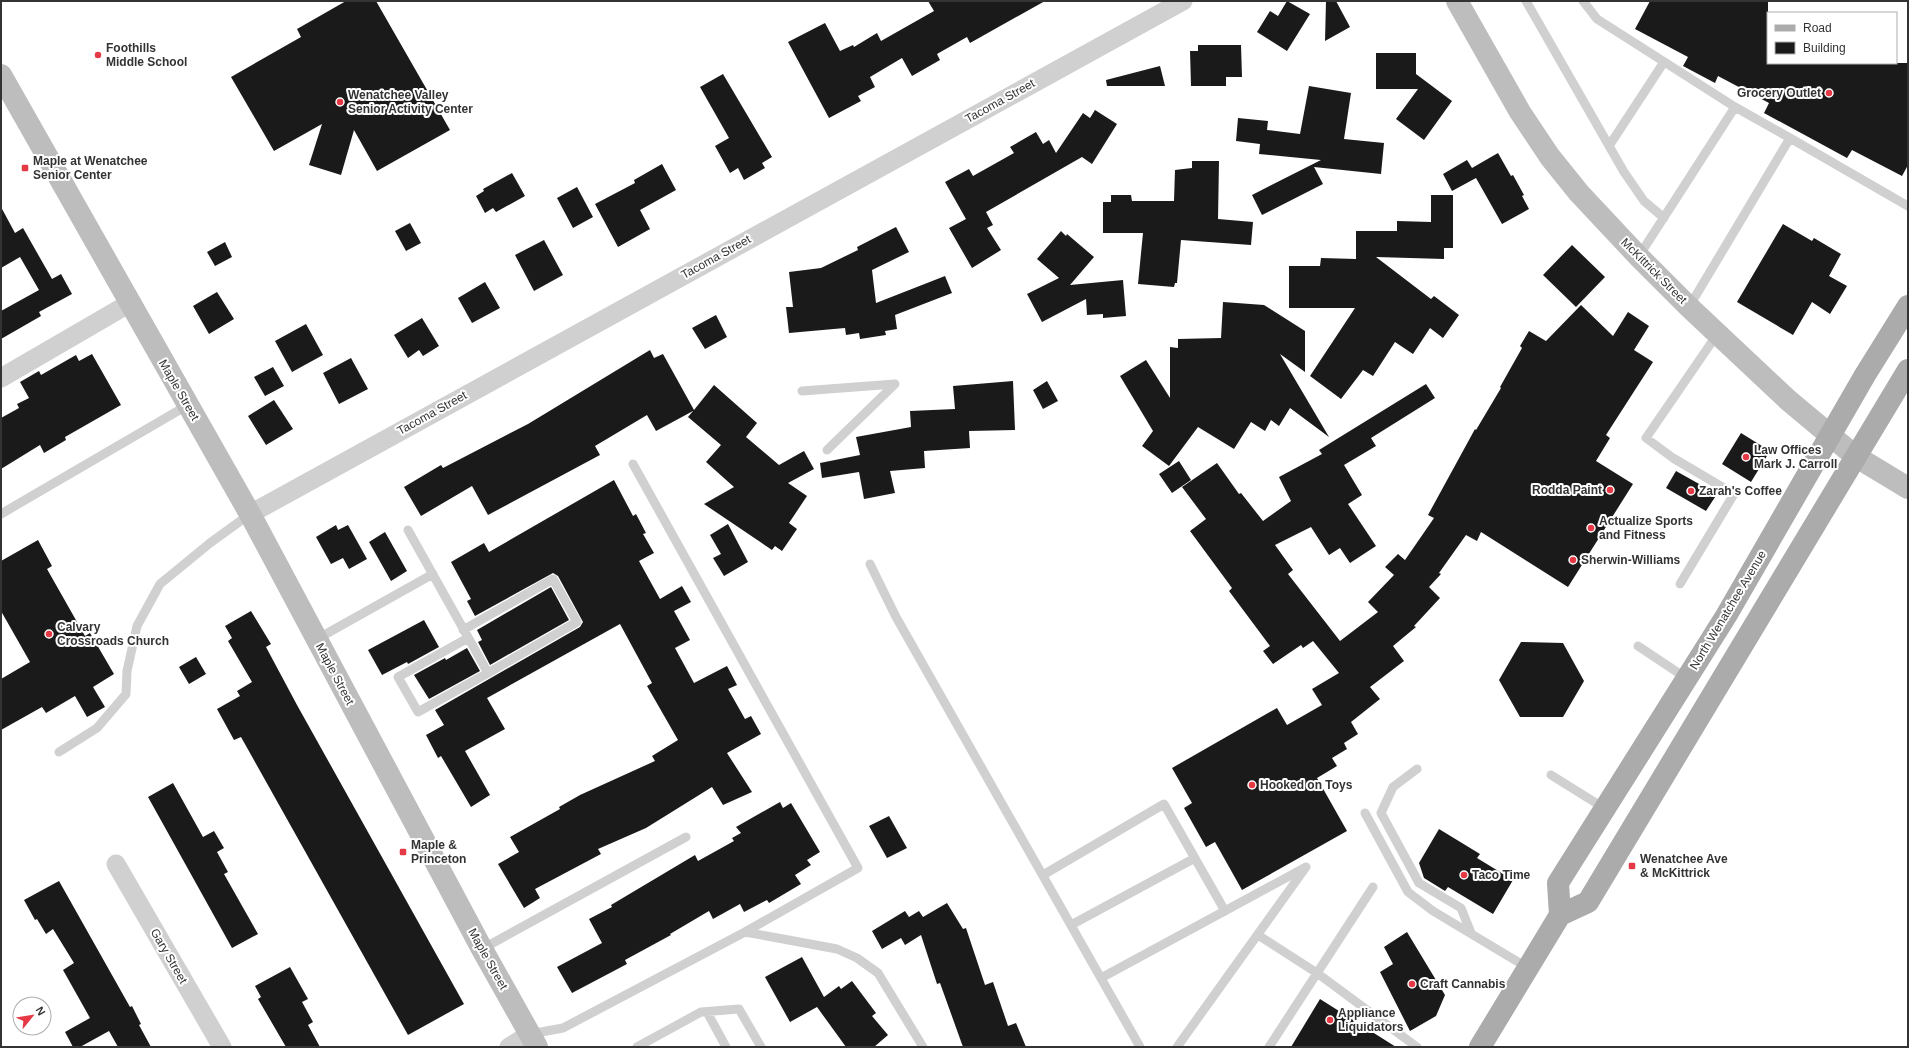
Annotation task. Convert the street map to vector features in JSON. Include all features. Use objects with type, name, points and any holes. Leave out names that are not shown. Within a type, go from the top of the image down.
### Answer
[{"type":"main road","name":"North Wenatchee Avenue","points":[[1560,915],[1558,883],[1726,616],[1830,435],[1908,306]]},
{"type":"main road","points":[[1480,1047],[1560,915],[1588,902],[1908,370]]},
{"type":"street","name":"Tacoma Street","points":[[250,514],[1183,1]]},
{"type":"street","name":"McKittrick Street","points":[[1457,1],[1520,112],[1550,157],[1579,193],[1639,257],[1689,307],[1788,400],[1855,456],[1908,488]]},
{"type":"street","name":"Maple Street","points":[[1,75],[250,514],[482,949],[534,1041]]},
{"type":"street","points":[[1,378],[130,302]]},
{"type":"street","name":"Gary Street","points":[[116,864],[222,1047]]},
{"type":"street","points":[[509,1047],[534,1041]]},
{"type":"lane","points":[[1526,1],[1624,172],[1644,201],[1664,218]]},
{"type":"lane","points":[[1583,1],[1597,19],[1735,107],[1908,206]]},
{"type":"lane","points":[[1609,146],[1664,62]]},
{"type":"lane","points":[[1639,257],[1735,107]]},
{"type":"lane","points":[[1689,307],[1790,138]]},
{"type":"lane","points":[[1680,584],[1734,494],[1673,458],[1646,438],[1718,333]]},
{"type":"lane","points":[[802,391],[895,384],[827,450]]},
{"type":"lane","points":[[1,514],[188,405]]},
{"type":"lane","points":[[534,1041],[563,1028],[745,932],[858,868],[634,464]]},
{"type":"lane","points":[[59,752],[97,728],[126,694],[127,671],[137,626],[160,584],[210,542],[250,514]]},
{"type":"lane","points":[[408,530],[488,672]]},
{"type":"lane","points":[[870,564],[896,617],[1140,1047]]},
{"type":"lane","points":[[317,639],[433,574]]},
{"type":"lane","points":[[553,579],[578,622],[418,712],[398,676],[466,634],[553,579]]},
{"type":"lane","points":[[1638,646],[1686,678]]},
{"type":"lane","points":[[1418,769],[1393,787],[1381,813],[1419,883],[1461,908],[1471,933]]},
{"type":"lane","points":[[1551,776],[1604,808]]},
{"type":"lane","points":[[1043,875],[1164,804],[1225,910]]},
{"type":"lane","points":[[1364,813],[1408,892],[1433,911],[1528,968]]},
{"type":"lane","points":[[482,949],[686,837]]},
{"type":"lane","points":[[1071,925],[1195,858]]},
{"type":"lane","points":[[1101,978],[1306,867],[1177,1047]]},
{"type":"lane","points":[[1269,1047],[1373,887]]},
{"type":"lane","points":[[745,932],[837,949],[857,958],[878,973],[923,1047]]},
{"type":"lane","points":[[1258,935],[1317,973],[1417,1047]]},
{"type":"lane","points":[[637,1047],[701,1012],[738,1009],[761,1047]]},
{"type":"lane","points":[[707,1012],[726,1047]]},
{"type":"building","name":"Wenatchee Valley Senior Activity Center","points":[[346,1],[376,1],[450,130],[377,171],[354,130],[341,175],[309,165],[322,124],[274,151],[231,77],[301,37],[297,29]]},
{"type":"building","points":[[928,1],[1045,1],[970,43],[967,37],[937,54],[940,60],[912,76],[902,58],[870,77],[875,87],[858,96],[861,101],[829,118],[788,42],[825,23],[840,51],[853,45],[854,47],[877,33],[881,41],[934,11]]},
{"type":"building","points":[[1287,1],[1310,14],[1287,51],[1257,32],[1270,11],[1278,16]]},
{"type":"building","points":[[1326,1],[1336,1],[1350,27],[1325,41]]},
{"type":"building","name":"Grocery Outlet","points":[[1650,1],[1768,1],[1767,64],[1908,63],[1908,165],[1902,176],[1852,150],[1847,158],[1764,113],[1769,103],[1718,76],[1715,83],[1683,66],[1688,57],[1635,29]]},
{"type":"building","points":[[1198,45],[1241,45],[1242,77],[1226,77],[1226,86],[1191,86],[1190,51],[1198,51]]},
{"type":"building","points":[[1376,53],[1416,53],[1416,74],[1452,101],[1424,140],[1396,119],[1418,89],[1376,89]]},
{"type":"building","points":[[1160,66],[1165,86],[1107,86],[1106,80]]},
{"type":"building","points":[[723,74],[772,157],[762,163],[765,168],[744,180],[738,168],[730,173],[715,146],[729,138],[700,87]]},
{"type":"building","points":[[1309,86],[1351,93],[1344,139],[1384,143],[1381,174],[1314,167],[1323,184],[1262,215],[1252,195],[1321,160],[1259,154],[1260,144],[1236,141],[1238,118],[1268,121],[1267,130],[1300,134]]},
{"type":"building","points":[[1095,110],[1117,124],[1092,164],[1082,157],[986,212],[993,225],[987,228],[1001,250],[972,268],[949,228],[966,219],[945,182],[969,169],[973,176],[1014,153],[1010,147],[1036,132],[1043,144],[1049,140],[1056,153],[1083,113],[1090,118]]},
{"type":"building","points":[[1498,153],[1511,176],[1513,175],[1524,195],[1522,196],[1529,209],[1502,224],[1476,178],[1452,191],[1443,174],[1467,160],[1472,168]]},
{"type":"building","points":[[1192,161],[1219,161],[1218,219],[1253,222],[1251,245],[1181,240],[1177,283],[1175,283],[1174,287],[1138,284],[1143,233],[1103,233],[1103,202],[1111,202],[1111,195],[1131,195],[1132,201],[1174,201],[1175,170],[1192,168]]},
{"type":"building","points":[[662,164],[676,190],[640,210],[650,229],[618,247],[595,204],[635,183],[634,180]]},
{"type":"building","points":[[512,173],[525,196],[496,212],[493,208],[485,213],[476,196],[484,191],[483,189]]},
{"type":"building","points":[[577,187],[593,217],[573,228],[557,198]]},
{"type":"building","points":[[1431,195],[1453,195],[1453,248],[1444,248],[1444,259],[1376,257],[1431,299],[1434,296],[1459,315],[1443,338],[1430,328],[1413,354],[1395,342],[1373,376],[1363,370],[1341,399],[1310,376],[1355,308],[1289,308],[1289,266],[1320,266],[1321,258],[1356,259],[1356,231],[1397,231],[1397,221],[1431,222]]},
{"type":"building","points":[[1,207],[15,233],[23,228],[52,279],[61,274],[72,294],[39,312],[41,316],[1,339],[1,311],[39,290],[20,257],[1,268]]},
{"type":"building","points":[[410,223],[421,243],[406,251],[395,231]]},
{"type":"building","points":[[1783,224],[1812,241],[1814,238],[1841,254],[1829,276],[1847,286],[1830,314],[1812,302],[1793,335],[1737,302]]},
{"type":"building","points":[[896,227],[909,252],[872,270],[876,303],[945,276],[952,293],[895,315],[897,329],[885,331],[886,335],[860,339],[859,333],[846,335],[845,328],[789,333],[786,307],[793,307],[789,272],[821,268],[858,250],[857,247]]},
{"type":"building","points":[[1061,231],[1066,236],[1067,234],[1094,257],[1070,285],[1123,280],[1126,316],[1103,318],[1103,314],[1087,315],[1086,299],[1042,322],[1027,294],[1059,278],[1037,259]]},
{"type":"building","points":[[544,240],[563,275],[534,291],[515,255]]},
{"type":"building","points":[[225,242],[232,257],[215,266],[207,252]]},
{"type":"building","points":[[1572,245],[1605,277],[1576,307],[1543,275]]},
{"type":"building","points":[[485,282],[500,308],[472,323],[458,298]]},
{"type":"building","points":[[217,292],[234,319],[209,334],[193,306]]},
{"type":"building","points":[[1223,302],[1264,305],[1305,331],[1305,372],[1280,354],[1329,437],[1290,408],[1279,426],[1271,420],[1265,431],[1251,422],[1234,449],[1198,427],[1169,466],[1142,446],[1153,431],[1120,376],[1146,360],[1170,398],[1170,347],[1178,348],[1178,339],[1221,338]]},
{"type":"building","points":[[1581,305],[1613,336],[1628,312],[1649,326],[1634,350],[1653,362],[1606,435],[1610,438],[1596,461],[1633,484],[1568,587],[1481,532],[1477,541],[1466,535],[1439,573],[1441,574],[1429,587],[1440,598],[1414,626],[1416,627],[1393,646],[1404,661],[1370,687],[1380,699],[1351,722],[1358,734],[1344,743],[1347,749],[1332,758],[1337,766],[1317,778],[1347,831],[1242,890],[1215,842],[1206,847],[1184,808],[1192,803],[1172,768],[1277,708],[1287,725],[1322,705],[1312,689],[1339,673],[1313,641],[1303,648],[1301,645],[1273,664],[1263,651],[1270,646],[1229,591],[1232,588],[1190,531],[1206,519],[1182,487],[1217,463],[1239,494],[1241,493],[1263,521],[1291,501],[1279,477],[1322,454],[1319,450],[1426,384],[1435,398],[1371,438],[1376,446],[1344,465],[1362,495],[1348,504],[1376,546],[1350,563],[1340,548],[1329,555],[1311,527],[1275,545],[1293,570],[1288,574],[1340,641],[1378,612],[1368,602],[1394,575],[1385,567],[1398,554],[1405,560],[1434,518],[1428,515],[1475,429],[1476,430],[1501,388],[1500,387],[1522,348],[1520,346],[1529,331],[1546,341]]},
{"type":"building","points":[[716,315],[727,337],[705,349],[692,328]]},
{"type":"building","points":[[422,318],[439,346],[423,356],[419,350],[408,358],[394,335]]},
{"type":"building","points":[[306,324],[323,355],[292,372],[275,341]]},
{"type":"building","points":[[650,350],[654,358],[663,354],[694,410],[714,385],[757,423],[746,437],[779,465],[804,451],[814,469],[788,483],[807,496],[789,523],[797,529],[782,551],[775,546],[772,550],[704,504],[734,487],[706,462],[721,445],[688,417],[693,411],[656,431],[647,415],[595,446],[600,455],[488,515],[472,486],[421,516],[404,487],[441,465],[443,468],[528,424]]},
{"type":"building","points":[[92,354],[121,405],[65,437],[66,440],[44,453],[40,445],[1,469],[1,418],[19,408],[17,404],[29,398],[20,382],[39,371],[41,375],[76,355],[79,361]]},
{"type":"building","points":[[351,358],[368,389],[339,404],[323,373]]},
{"type":"building","points":[[273,367],[284,386],[265,396],[254,377]]},
{"type":"building","points":[[1013,381],[1015,430],[969,431],[970,448],[924,451],[925,468],[890,471],[895,493],[864,499],[859,472],[822,478],[820,463],[860,455],[856,437],[911,427],[910,411],[955,409],[953,386]]},
{"type":"building","points":[[1047,381],[1058,401],[1043,409],[1033,390]]},
{"type":"building","points":[[274,400],[293,429],[266,445],[248,416]]},
{"type":"building","name":"Law Offices Mark J. Carroll","points":[[1741,433],[1770,451],[1751,482],[1722,464]]},
{"type":"building","points":[[1179,461],[1191,480],[1172,493],[1159,474]]},
{"type":"building","name":"Zarah's Coffee","points":[[1676,471],[1717,494],[1706,511],[1666,488]]},
{"type":"building","points":[[614,480],[633,516],[636,514],[646,533],[643,534],[654,553],[639,561],[660,599],[682,586],[691,602],[674,611],[690,640],[675,648],[694,683],[727,666],[737,685],[728,689],[745,719],[751,716],[761,734],[727,753],[752,792],[723,805],[712,787],[646,828],[598,849],[601,854],[535,889],[540,898],[524,908],[498,864],[519,852],[510,837],[560,809],[559,807],[580,795],[655,761],[652,756],[678,740],[647,686],[652,683],[620,624],[487,698],[505,729],[465,751],[490,795],[471,807],[441,756],[438,758],[426,735],[444,725],[435,710],[580,627],[583,622],[558,576],[553,573],[475,616],[467,601],[471,599],[451,562],[484,543],[489,552]]},
{"type":"building","points":[[728,524],[748,562],[724,576],[713,558],[721,554],[710,535]]},
{"type":"building","points":[[336,525],[338,530],[348,525],[367,559],[349,569],[343,558],[331,564],[316,537]]},
{"type":"building","points":[[385,532],[407,571],[391,581],[369,542]]},
{"type":"building","name":"Calvary Crossroads Church","points":[[38,540],[52,566],[47,569],[85,636],[90,633],[114,674],[93,687],[105,707],[87,717],[75,696],[46,713],[42,707],[1,730],[1,679],[30,662],[1,611],[1,561]]},
{"type":"building","points":[[551,587],[569,620],[490,665],[478,642],[482,640],[477,630]]},
{"type":"building","points":[[251,611],[271,644],[266,647],[297,705],[464,1004],[408,1035],[241,737],[234,740],[217,709],[240,696],[237,691],[252,682],[228,641],[232,638],[225,626]]},
{"type":"building","points":[[424,620],[439,647],[408,664],[407,662],[382,675],[368,650]]},
{"type":"building","points":[[1521,642],[1563,643],[1584,681],[1563,717],[1520,717],[1499,680]]},
{"type":"building","points":[[467,648],[480,671],[429,699],[414,675]]},
{"type":"building","points":[[196,657],[206,674],[189,684],[179,667]]},
{"type":"building","points":[[173,783],[203,837],[214,831],[224,848],[217,852],[228,872],[224,874],[258,934],[232,948],[148,797]]},
{"type":"building","points":[[780,802],[783,808],[791,803],[820,852],[807,860],[811,865],[795,875],[801,884],[769,903],[767,900],[744,912],[740,904],[713,919],[709,911],[670,934],[671,935],[625,960],[627,964],[572,993],[557,967],[602,943],[589,919],[612,907],[611,905],[695,855],[698,861],[734,841],[732,838],[741,833],[736,827]]},
{"type":"building","points":[[889,816],[907,848],[887,858],[869,826]]},
{"type":"building","name":"Taco Time","points":[[1439,829],[1480,854],[1477,858],[1513,880],[1493,914],[1448,887],[1445,891],[1424,878],[1419,863]]},
{"type":"building","points":[[59,881],[130,1007],[132,1006],[141,1024],[139,1025],[151,1047],[118,1047],[109,1031],[80,1047],[73,1047],[65,1032],[90,1018],[63,970],[74,963],[53,929],[46,934],[37,919],[35,920],[24,900]]},
{"type":"building","points":[[947,903],[963,929],[966,928],[985,985],[993,982],[1008,1026],[1016,1023],[1026,1047],[963,1047],[940,983],[937,984],[921,935],[905,945],[901,938],[882,949],[872,931],[905,911],[909,917],[919,911],[923,917]]},
{"type":"building","name":"Craft Cannabis","points":[[1407,932],[1445,995],[1436,1016],[1410,1031],[1380,972],[1393,964],[1384,947]]},
{"type":"building","points":[[802,957],[824,997],[839,986],[841,989],[852,981],[876,1013],[872,1016],[888,1035],[874,1047],[846,1047],[817,1007],[790,1022],[765,977]]},
{"type":"building","points":[[290,967],[308,999],[302,1002],[313,1022],[308,1025],[320,1047],[286,1047],[258,999],[261,997],[255,986]]},
{"type":"building","name":"Appliance Liquidators","points":[[1320,999],[1396,1047],[1291,1047]]},
{"type":"place","name":"Foothills Middle School","points":[[98,55]]},
{"type":"place","name":"Grocery Outlet","points":[[1829,93]]},
{"type":"place","name":"Wenatchee Valley Senior Activity Center","points":[[340,102]]},
{"type":"place","name":"Maple at Wenatchee Senior Center","points":[[25,168]]},
{"type":"place","name":"Law Offices Mark J. Carroll","points":[[1746,457]]},
{"type":"place","name":"Rodda Paint","points":[[1610,490]]},
{"type":"place","name":"Zarah's Coffee","points":[[1691,491]]},
{"type":"place","name":"Actualize Sports and Fitness","points":[[1591,528]]},
{"type":"place","name":"Sherwin-Williams","points":[[1573,560]]},
{"type":"place","name":"Calvary Crossroads Church","points":[[49,634]]},
{"type":"place","name":"Hooked on Toys","points":[[1252,785]]},
{"type":"place","name":"Maple & Princeton","points":[[403,852]]},
{"type":"place","name":"Wenatchee Ave & McKittrick","points":[[1632,866]]},
{"type":"place","name":"Taco Time","points":[[1464,875]]},
{"type":"place","name":"Craft Cannabis","points":[[1412,984]]},
{"type":"place","name":"Appliance Liquidators","points":[[1330,1020]]}]
